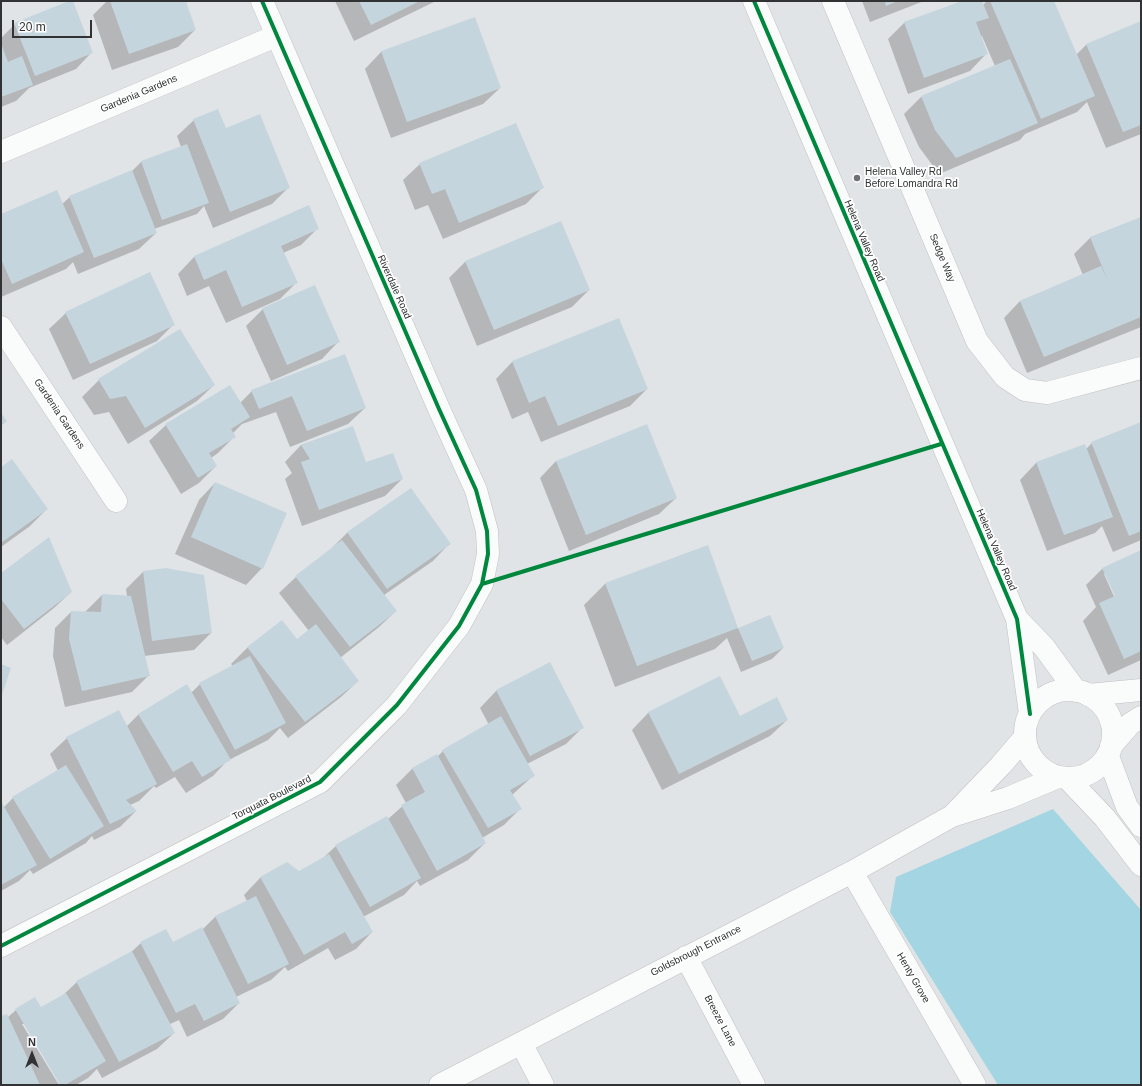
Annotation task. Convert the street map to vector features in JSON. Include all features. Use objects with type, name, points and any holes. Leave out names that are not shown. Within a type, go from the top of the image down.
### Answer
[{"type":"street","name":"Riverdale Road","points":[[262,1],[439,409],[476,490],[487,531],[488,554],[482,584]]},
{"type":"street","name":"Helena Valley Road","points":[[754,1],[1017,619],[1030,714]]},
{"type":"street","name":"Sedge Way","points":[[833,1],[977,341],[1005,377],[1025,390],[1047,394],[1141,368]]},
{"type":"street","name":"Gardenia Gardens","points":[[1,152],[276,36]]},
{"type":"street","name":"Gardenia Gardens","points":[[1,327],[116,500]]},
{"type":"street","name":"Torquata Boulevard","points":[[1,946],[320,782],[397,705],[459,626],[482,584]]},
{"type":"street","name":"Helena Valley Road","points":[[1017,619],[1044,647],[1082,693]]},
{"type":"street","points":[[1141,690],[1082,693],[1063,691],[1049,695],[1038,703],[1030,714],[1026,725],[1025,737],[1028,751],[1035,763],[1046,772],[1063,778],[1079,777],[1090,773],[1100,766],[1130,724],[1141,717]]},
{"type":"street","points":[[1082,693],[1099,701],[1107,711],[1112,722],[1113,734],[1110,751],[1127,807],[1141,826]]},
{"type":"street","name":"Goldsbrough Entrance","points":[[952,816],[1001,765],[1025,737]]},
{"type":"street","points":[[1063,778],[1105,818],[1141,865]]},
{"type":"street","name":"Goldsbrough Entrance","points":[[440,1085],[852,872],[952,816],[1063,778]]},
{"type":"street","name":"Henty Grove","points":[[852,872],[974,1085]]},
{"type":"street","name":"Breeze Lane","points":[[686,957],[754,1085]]},
{"type":"street","points":[[521,1042],[543,1085]]},
{"type":"shaded area","points":[[1053,809],[1141,910],[1141,1085],[998,1085],[890,912],[896,877]]},
{"type":"building","points":[[69,1],[73,1],[93,53],[35,76],[14,23]]},
{"type":"building","points":[[110,1],[186,1],[196,30],[129,54]]},
{"type":"building","points":[[359,1],[420,1],[371,25]]},
{"type":"building","points":[[885,1],[898,1],[886,6]]},
{"type":"building","points":[[962,1],[982,1],[989,18],[976,22],[988,54],[924,78],[904,22]]},
{"type":"building","points":[[990,1],[1054,1],[1095,96],[1041,119]]},
{"type":"building","points":[[475,17],[501,88],[407,122],[381,51]]},
{"type":"building","points":[[1141,21],[1141,125],[1123,132],[1086,44]]},
{"type":"building","points":[[1,43],[8,62],[22,56],[33,85],[1,97]]},
{"type":"building","points":[[1010,59],[1038,123],[956,158],[935,130],[921,96]]},
{"type":"building","points":[[218,109],[226,128],[260,114],[290,188],[230,212],[193,119]]},
{"type":"building","points":[[516,123],[544,188],[459,223],[445,189],[432,194],[419,163]]},
{"type":"building","points":[[187,144],[209,203],[162,220],[141,161]]},
{"type":"building","points":[[132,170],[157,233],[94,258],[69,196]]},
{"type":"building","points":[[57,190],[84,252],[12,284],[1,259],[1,214]]},
{"type":"building","points":[[309,205],[319,229],[281,246],[298,283],[242,307],[226,270],[204,280],[194,256]]},
{"type":"building","points":[[1141,217],[1141,317],[1044,357],[1020,301],[1101,266],[1108,281],[1090,237]]},
{"type":"building","points":[[561,221],[590,290],[494,330],[465,261]]},
{"type":"building","points":[[150,272],[175,325],[90,364],[65,312]]},
{"type":"building","points":[[315,285],[340,342],[287,365],[262,308]]},
{"type":"building","points":[[619,318],[648,389],[558,426],[545,396],[529,403],[512,361]]},
{"type":"building","points":[[180,329],[215,385],[145,428],[126,396],[110,399],[98,379]]},
{"type":"building","points":[[345,354],[366,408],[307,431],[292,396],[259,409],[251,390]]},
{"type":"building","points":[[230,385],[250,417],[231,429],[236,437],[209,453],[217,466],[198,478],[165,424]]},
{"type":"building","points":[[1,413],[7,421],[1,426]]},
{"type":"building","points":[[1141,422],[1141,531],[1129,536],[1091,442]]},
{"type":"building","points":[[647,424],[677,498],[586,535],[556,461]]},
{"type":"building","points":[[353,426],[366,462],[393,453],[403,479],[319,510],[301,462],[310,459],[301,445]]},
{"type":"building","points":[[1085,444],[1113,517],[1064,535],[1036,462]]},
{"type":"building","points":[[12,459],[48,509],[1,543],[1,467]]},
{"type":"building","points":[[215,482],[287,513],[263,569],[191,537]]},
{"type":"building","points":[[411,488],[451,544],[387,589],[347,532]]},
{"type":"building","points":[[49,537],[72,592],[24,629],[1,599],[1,573]]},
{"type":"building","points":[[342,540],[397,611],[350,647],[295,576]]},
{"type":"building","points":[[708,545],[738,628],[637,666],[605,583]]},
{"type":"building","points":[[1141,550],[1141,651],[1124,659],[1099,603],[1115,596],[1102,568]]},
{"type":"building","points":[[166,568],[204,575],[212,633],[152,641],[143,571]]},
{"type":"building","points":[[102,594],[131,596],[150,676],[82,691],[69,639],[71,611],[101,612]]},
{"type":"building","points":[[770,615],[784,648],[752,661],[738,628]]},
{"type":"building","points":[[282,620],[297,639],[316,624],[359,681],[305,722],[247,647]]},
{"type":"building","points":[[250,656],[286,723],[235,750],[199,683]]},
{"type":"building","points":[[550,662],[584,728],[530,756],[496,690]]},
{"type":"building","points":[[1,664],[11,668],[1,698]]},
{"type":"building","points":[[720,676],[740,716],[777,697],[788,720],[679,774],[648,712]]},
{"type":"building","points":[[187,684],[231,760],[202,777],[192,761],[173,772],[138,714]]},
{"type":"building","points":[[119,710],[157,784],[126,800],[137,811],[110,824],[66,737]]},
{"type":"building","points":[[501,716],[535,776],[510,790],[522,809],[488,828],[442,750]]},
{"type":"building","points":[[437,754],[486,843],[437,871],[401,805],[425,792],[412,768]]},
{"type":"building","points":[[66,765],[104,826],[50,859],[12,797]]},
{"type":"building","points":[[1,801],[37,865],[1,885]]},
{"type":"building","points":[[387,816],[421,878],[370,907],[335,845]]},
{"type":"building","points":[[329,854],[373,932],[352,944],[345,932],[304,955],[260,877],[287,862],[299,871]]},
{"type":"building","points":[[256,896],[289,964],[248,984],[215,916]]},
{"type":"building","points":[[202,927],[240,1003],[204,1021],[195,1004],[176,1013],[140,942],[166,929],[173,942]]},
{"type":"building","points":[[132,951],[175,1033],[119,1062],[76,981]]},
{"type":"building","points":[[66,993],[106,1061],[65,1085],[60,1085],[15,1009],[35,997],[41,1007]]},
{"type":"building","points":[[7,1014],[40,1085],[1,1085],[1,1016]]},
{"type":"cycle path","points":[[1,946],[320,782],[397,705],[459,626],[482,584],[488,554],[487,531],[476,490],[439,409],[262,1]]},
{"type":"cycle path","points":[[754,1],[1017,619],[1030,714]]},
{"type":"cycle path","points":[[482,584],[941,444]]},
{"type":"place","name":"Helena Valley Rd Before Lomandra Rd","points":[[857,178]]}]
